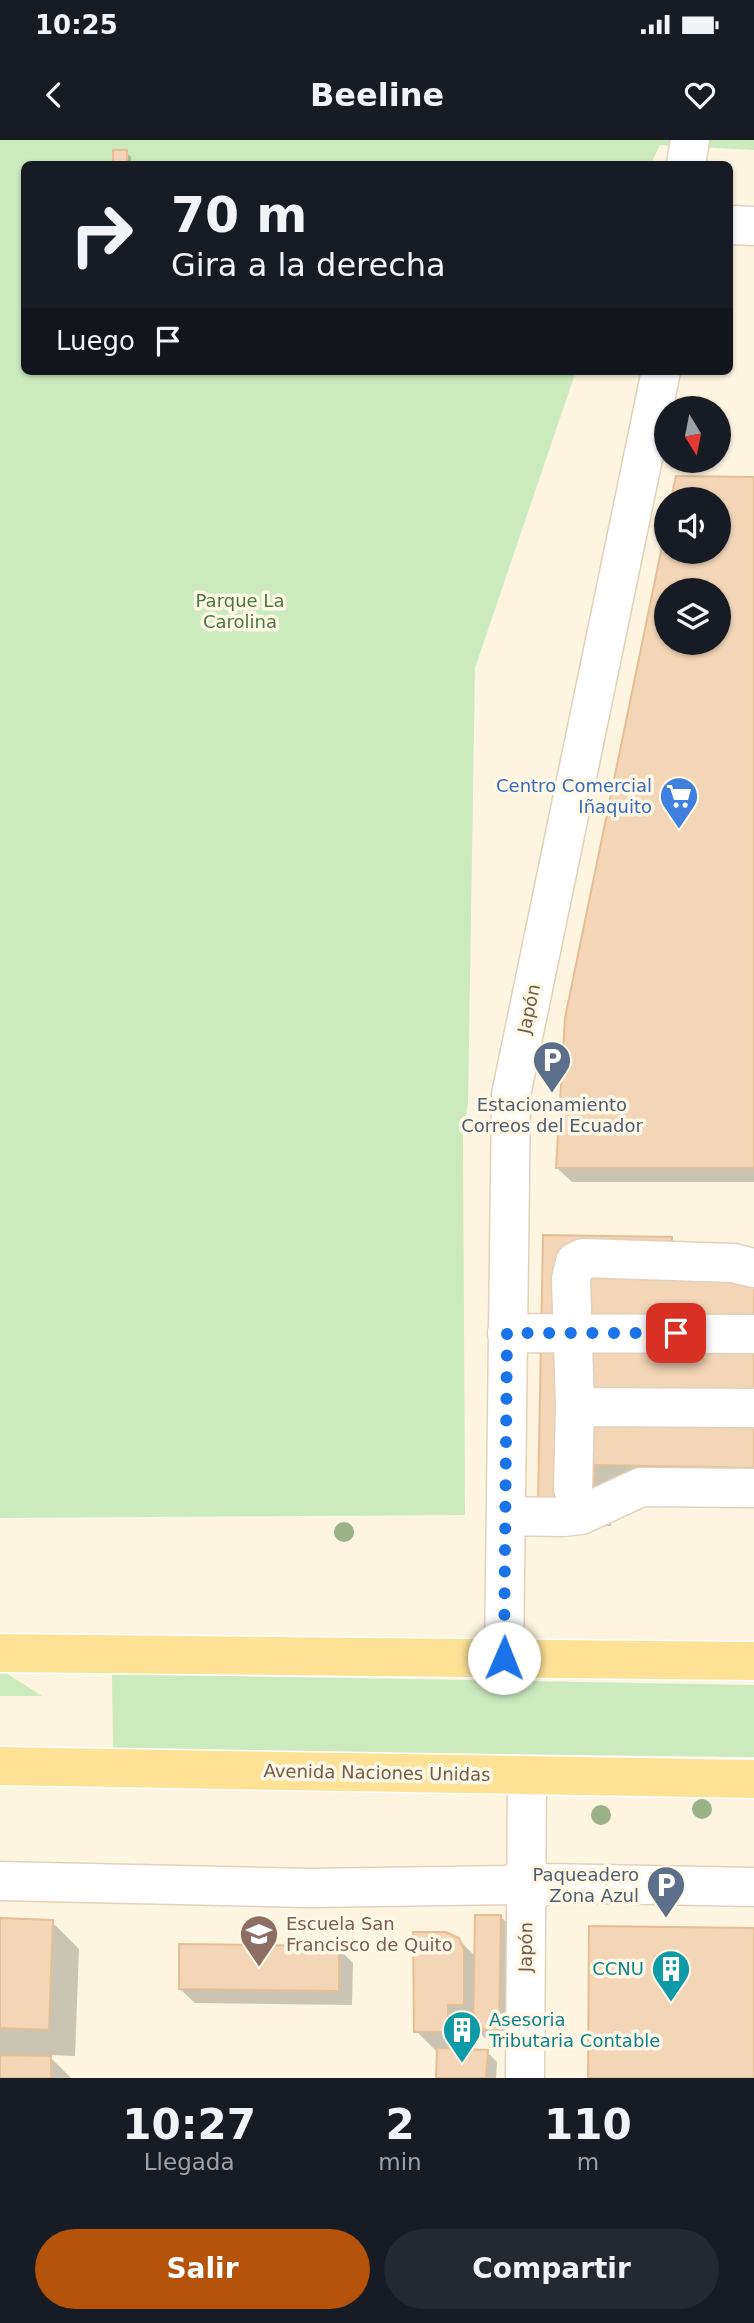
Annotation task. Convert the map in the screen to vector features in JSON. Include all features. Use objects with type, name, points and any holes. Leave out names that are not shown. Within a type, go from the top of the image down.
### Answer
[{"type":"main road","points":[[0,1653],[754,1661]]},
{"type":"main road","name":"Avenida Naciones Unidas","points":[[0,1766],[754,1779]]},
{"type":"street","points":[[733,225],[754,226]]},
{"type":"street","name":"Japón","points":[[504,1658],[511,1096],[661,375]]},
{"type":"street","points":[[573,1489],[575,1407],[571,1333],[572,1269],[575,1262],[583,1258],[733,1263],[754,1268]]},
{"type":"street","points":[[507,1333],[754,1334]]},
{"type":"street","points":[[575,1407],[754,1408]]},
{"type":"street","points":[[506,1516],[582,1515],[641,1487],[754,1488]]},
{"type":"street","name":"Japón","points":[[525,2078],[527,1775]]},
{"type":"street","points":[[0,1881],[311,1888],[544,1883],[754,1887]]},
{"type":"green space","name":"Parque La Carolina","points":[[0,140],[754,140],[754,150],[660,145],[652,161],[21,161],[21,375],[575,375],[475,668],[468,1103],[463,1135],[465,1515],[0,1518]]},
{"type":"green space","points":[[0,1673],[6,1673],[42,1696],[0,1696]]},
{"type":"green space","points":[[112,1674],[754,1685],[754,1757],[113,1750]]},
{"type":"building","points":[[113,150],[127,150],[127,161],[113,161]]},
{"type":"building","name":"Centro Comercial Iñaquito","points":[[676,476],[754,477],[754,1168],[556,1168],[565,1018],[654,585],[654,655],[731,655],[731,578],[655,578],[658,564],[731,564],[731,487],[674,487]]},
{"type":"building","points":[[543,1235],[672,1237],[671,1254],[754,1256],[754,1468],[595,1465],[594,1509],[538,1500]]},
{"type":"building","points":[[475,1915],[501,1915],[499,2030],[473,2029]]},
{"type":"building","points":[[0,1918],[53,1920],[49,2030],[0,2028]]},
{"type":"building","name":"CCNU","points":[[589,1926],[754,1928],[754,2078],[588,2078]]},
{"type":"building","points":[[413,1932],[446,1932],[459,1938],[464,1950],[464,2005],[448,2005],[448,2032],[414,2032]]},
{"type":"building","name":"Escuela San Francisco de Quito","points":[[179,1944],[339,1946],[339,1991],[179,1989]]},
{"type":"building","name":"Asesoria Tributaria Contable","points":[[437,2048],[488,2050],[486,2078],[436,2078]]},
{"type":"building","points":[[0,2055],[51,2056],[51,2078],[0,2078]]},
{"type":"place","name":"Centro Comercial Iñaquito","points":[[679,830]]},
{"type":"place","name":"Estacionamiento Correos del Ecuador","points":[[552,1094]]},
{"type":"place","name":"Paqueadero Zona Azul","points":[[666,1919]]},
{"type":"place","name":"Escuela San Francisco de Quito","points":[[259,1968]]},
{"type":"place","name":"CCNU","points":[[671,2003]]},
{"type":"place","name":"Asesoria Tributaria Contable","points":[[462,2064]]},
{"type":"route","points":[[504,1658],[507,1333],[676,1333]]}]
